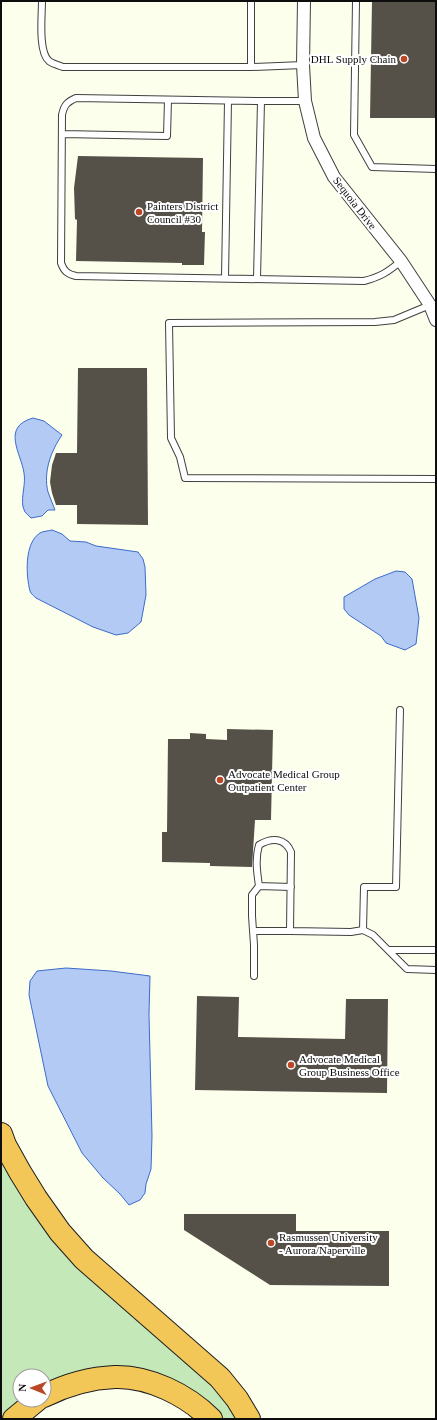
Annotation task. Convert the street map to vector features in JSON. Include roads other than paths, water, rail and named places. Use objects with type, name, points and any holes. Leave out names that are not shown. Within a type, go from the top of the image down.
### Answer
[{"type":"highway","points":[[1,1134],[20,1172],[60,1232],[84,1259],[220,1378],[237,1399],[249,1419]]},
{"type":"highway","points":[[52,1392],[78,1382],[115,1377],[146,1381],[178,1394],[210,1419]]},
{"type":"highway","points":[[14,1419],[27,1408]]},
{"type":"street","name":"Sequoia Drive","points":[[304,1],[303,65],[305,100],[314,138],[334,177],[400,261],[430,305],[436,320]]},
{"type":"lane","points":[[42,1],[43,51],[47,60],[63,67],[251,67],[303,65]]},
{"type":"lane","points":[[251,1],[251,67]]},
{"type":"lane","points":[[356,1],[354,135],[372,167],[436,169]]},
{"type":"lane","points":[[305,100],[261,102],[76,98],[68,102],[64,107],[62,115],[61,263],[63,270],[68,274],[76,276],[364,280],[376,278],[386,273],[400,261]]},
{"type":"lane","points":[[62,134],[167,136],[168,100]]},
{"type":"lane","points":[[224,278],[228,101]]},
{"type":"lane","points":[[256,279],[261,102]]},
{"type":"lane","points":[[430,305],[394,320],[375,322],[169,323],[171,438],[180,457],[185,478],[436,479]]},
{"type":"lane","points":[[363,930],[364,887],[396,887],[400,710]]},
{"type":"lane","points":[[254,976],[252,895],[259,886],[257,853],[259,845],[266,841],[282,841],[288,845],[292,852],[290,932]]},
{"type":"lane","points":[[259,886],[291,887]]},
{"type":"lane","points":[[253,931],[351,932],[363,930],[373,935],[407,969],[436,970]]},
{"type":"lane","points":[[389,950],[436,950]]},
{"type":"water","points":[[33,418],[44,421],[62,435],[54,448],[47,469],[48,492],[55,510],[48,510],[42,516],[31,518],[25,512],[23,507],[24,473],[15,441],[15,434],[23,422]]},
{"type":"water","points":[[52,530],[62,534],[70,541],[86,542],[96,546],[138,552],[143,559],[145,567],[146,595],[141,622],[128,633],[116,635],[93,627],[36,598],[31,593],[27,569],[31,544],[40,533]]},
{"type":"water","points":[[396,571],[405,572],[412,579],[419,618],[416,644],[405,650],[386,643],[381,636],[349,615],[344,609],[344,597],[375,579]]},
{"type":"water","points":[[66,968],[111,971],[150,976],[151,1169],[146,1184],[145,1193],[140,1200],[129,1205],[82,1153],[48,1086],[29,995],[30,981],[37,971]]},
{"type":"place","name":"DHL Supply Chain","points":[[404,59]]},
{"type":"place","name":"Painters District Council #30","points":[[139,212]]},
{"type":"place","name":"Advocate Medical Group Outpatient Center","points":[[220,780]]},
{"type":"place","name":"Advocate Medical Group Business Office","points":[[291,1065]]},
{"type":"place","name":"Rasmussen University - Aurora/Naperville","points":[[271,1243]]}]
